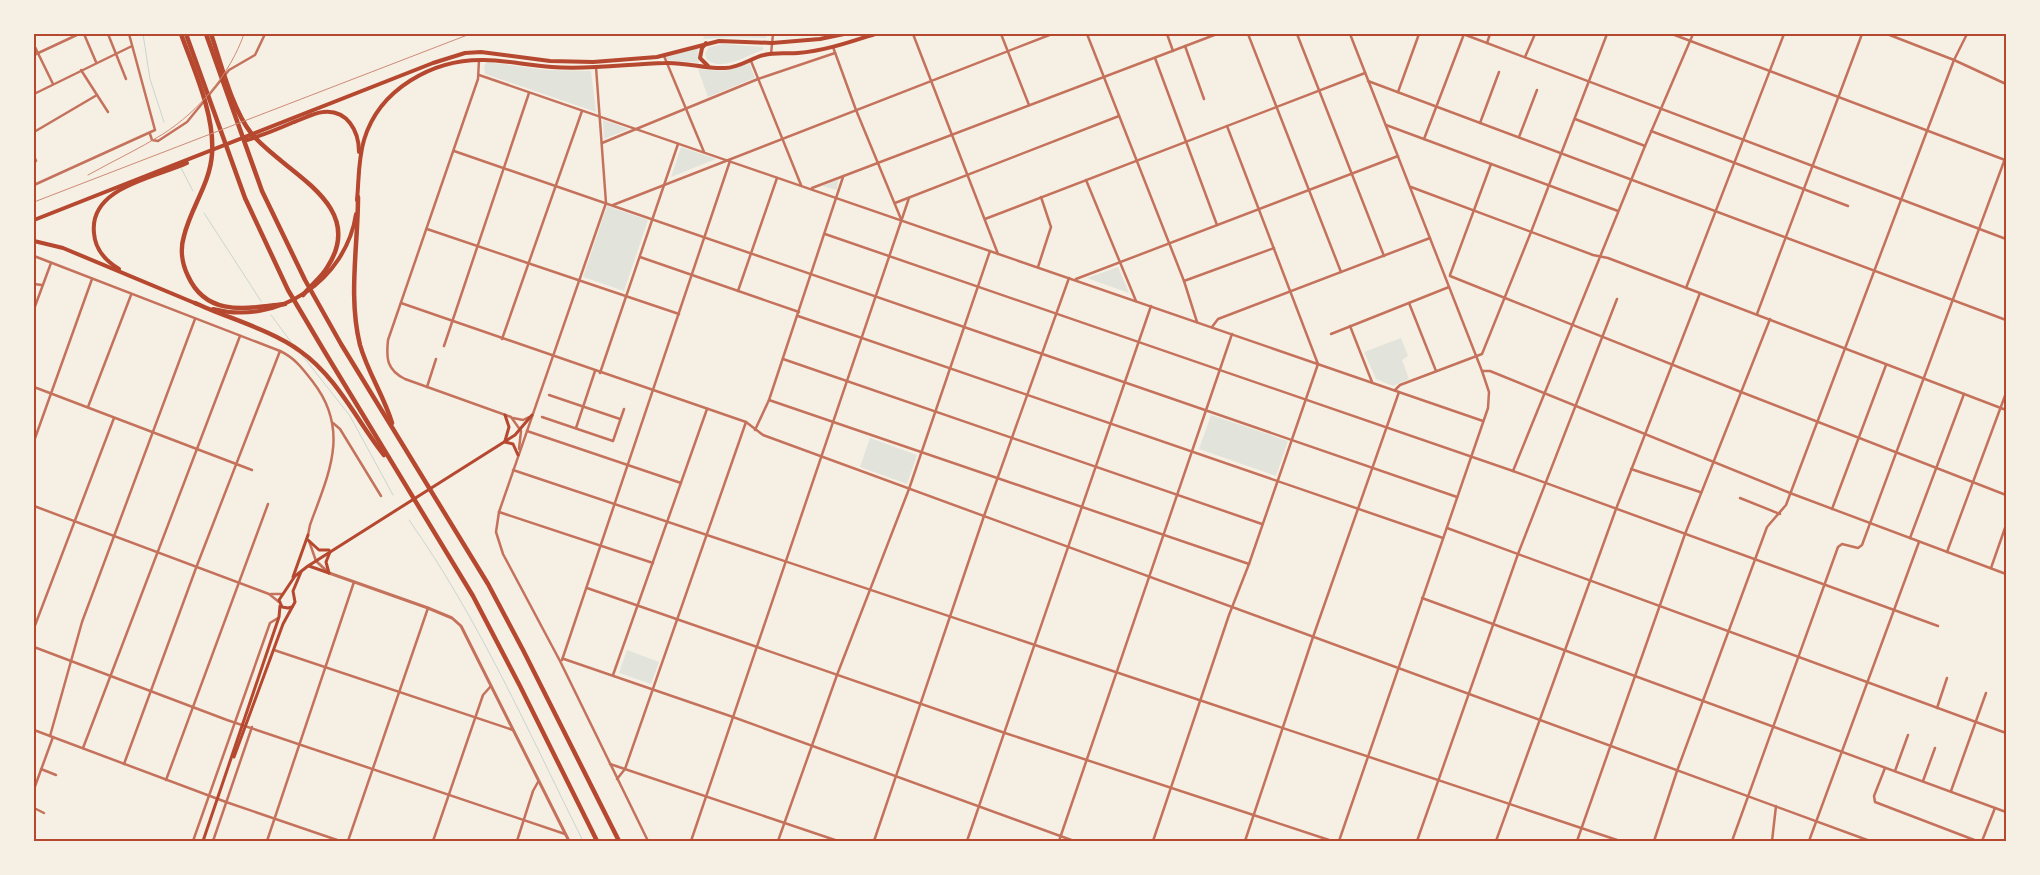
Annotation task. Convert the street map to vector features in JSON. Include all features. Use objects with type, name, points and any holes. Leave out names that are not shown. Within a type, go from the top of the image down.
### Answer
[{"type":"highway","points":[[181,34],[255,221],[288,290],[464,581],[493,633],[597,841]]},
{"type":"highway","points":[[186,34],[212,130],[213,153],[209,174],[182,242],[183,263],[190,281],[206,298],[225,307],[252,308],[285,304]]},
{"type":"highway","points":[[206,34],[243,122],[255,138],[271,154],[324,197],[336,221],[337,242],[331,262],[303,295]]},
{"type":"highway","points":[[211,34],[248,156],[272,214],[304,280],[500,606],[619,841]]},
{"type":"highway","points":[[358,197],[354,306],[357,327],[367,365],[389,411],[395,431]]},
{"type":"highway","points":[[194,303],[276,337],[306,355],[340,392],[398,473]]},
{"type":"main road","points":[[34,220],[433,63],[465,53],[488,52],[550,61],[576,62],[664,56],[707,43],[732,40],[772,43],[844,34]]},
{"type":"main road","points":[[359,169],[362,148],[368,128],[380,107],[396,91],[413,79],[431,70],[454,63],[479,60],[552,67],[596,67],[667,63],[709,68],[730,68],[750,59],[771,54],[798,53],[833,47],[875,34]]},
{"type":"main road","points":[[707,43],[702,48],[700,58],[709,68]]},
{"type":"main road","points":[[34,241],[63,248],[215,310],[238,312],[266,310],[285,304],[303,295],[328,274],[344,252],[353,228],[358,197],[359,169],[359,142],[354,128],[345,117],[330,112],[316,113],[260,136],[219,148]]},
{"type":"main road","points":[[146,283],[113,266],[100,252],[95,242],[93,230],[99,208],[115,192],[174,169],[207,153]]},
{"type":"main road","points":[[505,415],[509,427],[505,442]]},
{"type":"main road","points":[[245,724],[279,618],[280,597],[301,572],[332,550],[505,442],[520,431],[532,415]]},
{"type":"main road","points":[[505,442],[514,444],[518,455]]},
{"type":"main road","points":[[291,583],[308,535]]},
{"type":"main road","points":[[308,540],[319,550],[332,550]]},
{"type":"main road","points":[[329,573],[326,562],[332,550]]},
{"type":"main road","points":[[308,566],[329,573]]},
{"type":"main road","points":[[203,841],[245,724],[295,602],[293,591],[301,572]]},
{"type":"main road","points":[[283,594],[288,592],[294,597]]},
{"type":"main road","points":[[280,604],[285,608],[292,607]]},
{"type":"street","points":[[36,54],[79,34]]},
{"type":"street","points":[[84,34],[96,62]]},
{"type":"street","points":[[108,34],[126,79]]},
{"type":"street","points":[[34,185],[154,132],[156,128],[130,34]]},
{"type":"street","points":[[150,134],[152,140],[158,141],[188,122],[228,70],[254,55],[265,34]]},
{"type":"street","points":[[771,54],[773,34]]},
{"type":"street","points":[[913,34],[998,254]]},
{"type":"street","points":[[1001,34],[1029,105]]},
{"type":"street","points":[[612,205],[1052,34]]},
{"type":"street","points":[[1087,34],[1184,281],[1197,322]]},
{"type":"street","points":[[1167,34],[1173,51]]},
{"type":"street","points":[[810,189],[1216,34]]},
{"type":"street","points":[[1248,34],[1340,272]]},
{"type":"street","points":[[1298,34],[1384,256]]},
{"type":"street","points":[[1339,841],[1471,457],[1489,398],[1482,371],[1350,34]]},
{"type":"street","points":[[1398,92],[1419,34]]},
{"type":"street","points":[[1424,139],[1464,34],[2006,239]]},
{"type":"street","points":[[1486,43],[1490,34]]},
{"type":"street","points":[[1525,57],[1535,34]]},
{"type":"street","points":[[1395,390],[1400,385],[1482,354],[1562,154],[1607,34]]},
{"type":"street","points":[[1672,34],[2006,159],[1925,380],[1860,548],[1839,545],[1732,841]]},
{"type":"street","points":[[1513,471],[1660,109],[1693,34]]},
{"type":"street","points":[[1686,288],[1714,211],[1784,34]]},
{"type":"street","points":[[1757,314],[1862,34]]},
{"type":"street","points":[[1887,34],[1954,60],[2006,84]]},
{"type":"street","points":[[1654,841],[1677,771],[1767,527],[1784,509],[1954,60],[1967,34]]},
{"type":"street","points":[[34,45],[36,54],[53,85]]},
{"type":"street","points":[[34,94],[132,46]]},
{"type":"street","points":[[1185,46],[1204,99]]},
{"type":"street","points":[[833,47],[856,110],[902,221]]},
{"type":"street","points":[[602,143],[758,80],[835,53]]},
{"type":"street","points":[[664,56],[704,152]]},
{"type":"street","points":[[1155,58],[1217,225]]},
{"type":"street","points":[[750,59],[802,186]]},
{"type":"street","points":[[479,60],[479,75],[400,303],[388,340],[387,358],[393,371],[405,379],[511,417],[523,420],[532,415]]},
{"type":"street","points":[[596,67],[606,204],[518,455],[499,512],[496,532],[503,554],[560,662],[648,841]]},
{"type":"street","points":[[81,70],[108,112]]},
{"type":"street","points":[[1480,123],[1499,72]]},
{"type":"street","points":[[985,219],[1365,73]]},
{"type":"street","points":[[479,75],[1483,421]]},
{"type":"street","points":[[1368,81],[2006,320]]},
{"type":"street","points":[[1519,137],[1537,90]]},
{"type":"street","points":[[444,346],[529,92]]},
{"type":"street","points":[[34,132],[97,95]]},
{"type":"street","points":[[502,339],[582,111]]},
{"type":"street","points":[[895,203],[1119,116]]},
{"type":"street","points":[[1575,119],[1645,146]]},
{"type":"street","points":[[1386,125],[1550,184],[1618,211]]},
{"type":"street","points":[[1153,841],[1200,700],[1318,364],[1227,126]]},
{"type":"street","points":[[1651,131],[1848,206]]},
{"type":"street","points":[[600,373],[678,144]]},
{"type":"street","points":[[454,151],[1457,497]]},
{"type":"street","points":[[34,156],[36,160]]},
{"type":"street","points":[[1074,280],[1398,156]]},
{"type":"street","points":[[560,662],[564,659],[730,161]]},
{"type":"street","points":[[1446,278],[1450,276],[1491,164]]},
{"type":"street","points":[[756,430],[769,400],[799,314],[843,176]]},
{"type":"street","points":[[738,291],[777,178]]},
{"type":"street","points":[[1086,180],[1136,301]]},
{"type":"street","points":[[1410,187],[1600,257],[1608,258],[2006,410]]},
{"type":"street","points":[[1037,268],[1050,227],[1041,197]]},
{"type":"street","points":[[691,841],[909,198]]},
{"type":"street","points":[[427,229],[679,314]]},
{"type":"street","points":[[825,234],[1513,471],[1938,626]]},
{"type":"street","points":[[1212,327],[1218,319],[1430,238]]},
{"type":"street","points":[[1184,281],[1274,248]]},
{"type":"street","points":[[778,841],[837,675],[909,489],[990,251]]},
{"type":"street","points":[[34,256],[280,351],[296,361],[316,385],[326,402],[332,422],[334,448],[332,465],[308,535],[316,561],[329,573],[428,608],[452,618],[461,626],[569,841]]},
{"type":"street","points":[[640,257],[738,291],[862,338],[1443,538]]},
{"type":"street","points":[[34,309],[51,263]]},
{"type":"street","points":[[1450,276],[2006,495]]},
{"type":"street","points":[[874,841],[984,516],[1070,278]]},
{"type":"street","points":[[34,441],[92,279]]},
{"type":"street","points":[[34,284],[43,285]]},
{"type":"street","points":[[1331,334],[1449,287]]},
{"type":"street","points":[[1496,841],[1616,508],[1700,293]]},
{"type":"street","points":[[88,407],[131,294]]},
{"type":"street","points":[[1417,841],[1492,623],[1544,483],[1617,299]]},
{"type":"street","points":[[400,303],[746,422],[760,434],[1870,841]]},
{"type":"street","points":[[1409,303],[1436,371]]},
{"type":"street","points":[[967,841],[1151,306]]},
{"type":"street","points":[[34,789],[51,736],[82,622],[196,319]]},
{"type":"street","points":[[1577,841],[1700,492],[1770,319]]},
{"type":"street","points":[[1350,326],[1372,382]]},
{"type":"street","points":[[1059,841],[1232,334]]},
{"type":"street","points":[[83,748],[156,552],[240,336]]},
{"type":"street","points":[[124,764],[196,568],[280,351]]},
{"type":"street","points":[[783,359],[1262,524]]},
{"type":"street","points":[[427,387],[436,360]]},
{"type":"street","points":[[1832,508],[1886,365]]},
{"type":"street","points":[[576,428],[595,371]]},
{"type":"street","points":[[1482,371],[1490,372],[1790,493],[2006,574]]},
{"type":"street","points":[[34,387],[252,470]]},
{"type":"street","points":[[1245,841],[1313,637],[1399,392]]},
{"type":"street","points":[[1947,552],[2006,393]]},
{"type":"street","points":[[1910,538],[1964,394]]},
{"type":"street","points":[[548,395],[620,420]]},
{"type":"street","points":[[769,400],[1249,564]]},
{"type":"street","points":[[542,417],[613,441],[624,409]]},
{"type":"street","points":[[612,675],[707,409]]},
{"type":"street","points":[[511,417],[520,431],[518,455]]},
{"type":"street","points":[[34,628],[114,418]]},
{"type":"street","points":[[332,422],[340,429],[381,496]]},
{"type":"street","points":[[617,779],[625,769],[746,422]]},
{"type":"street","points":[[527,431],[681,483]]},
{"type":"street","points":[[1631,469],[1700,492]]},
{"type":"street","points":[[513,470],[1620,841]]},
{"type":"street","points":[[1740,498],[1780,514]]},
{"type":"street","points":[[166,780],[268,504]]},
{"type":"street","points":[[34,506],[269,594],[283,594]]},
{"type":"street","points":[[499,512],[653,563]]},
{"type":"street","points":[[1990,568],[2006,525]]},
{"type":"street","points":[[1446,528],[2006,733]]},
{"type":"street","points":[[1809,841],[1919,542]]},
{"type":"street","points":[[266,841],[355,582]]},
{"type":"street","points":[[587,588],[1005,733],[1332,841]]},
{"type":"street","points":[[269,594],[280,604]]},
{"type":"street","points":[[1422,598],[2006,812]]},
{"type":"street","points":[[348,841],[428,608]]},
{"type":"street","points":[[193,841],[270,623],[279,618]]},
{"type":"street","points":[[34,648],[194,707],[565,834]]},
{"type":"street","points":[[274,650],[513,730]]},
{"type":"street","points":[[564,659],[733,717],[1074,841]]},
{"type":"street","points":[[1937,708],[1947,678]]},
{"type":"street","points":[[433,841],[483,695],[491,686]]},
{"type":"street","points":[[1951,791],[1986,693]]},
{"type":"street","points":[[213,841],[252,727]]},
{"type":"street","points":[[34,730],[209,796],[340,841]]},
{"type":"street","points":[[1895,772],[1908,736]]},
{"type":"street","points":[[1923,781],[1935,748]]},
{"type":"street","points":[[610,764],[838,841]]},
{"type":"street","points":[[1885,768],[1874,796],[1875,802],[1977,841]]},
{"type":"street","points":[[41,769],[56,775]]},
{"type":"street","points":[[517,841],[533,791],[538,782]]},
{"type":"street","points":[[1772,841],[1776,806]]},
{"type":"street","points":[[34,808],[44,813]]},
{"type":"street","points":[[1982,841],[1995,808]]},
{"type":"shaded area","points":[[705,34],[764,34],[767,37],[703,39]]},
{"type":"shaded area","points":[[724,44],[763,47],[763,50],[728,63],[713,63],[707,60],[705,54],[709,47]]},
{"type":"shaded area","points":[[698,48],[699,63],[667,60],[666,56]]},
{"type":"shaded area","points":[[487,62],[546,70],[591,71],[596,112],[485,74],[484,66]]},
{"type":"shaded area","points":[[749,62],[755,78],[708,97],[698,69],[724,70]]},
{"type":"shaded area","points":[[603,120],[629,129],[604,139]]},
{"type":"shaded area","points":[[681,147],[716,159],[671,177]]},
{"type":"shaded area","points":[[838,180],[837,190],[822,186]]},
{"type":"shaded area","points":[[607,206],[648,220],[624,291],[583,277]]},
{"type":"shaded area","points":[[1118,267],[1129,293],[1087,278]]},
{"type":"shaded area","points":[[1401,338],[1408,356],[1402,360],[1409,379],[1393,386],[1376,379],[1364,352]]},
{"type":"shaded area","points":[[1211,415],[1288,441],[1276,476],[1199,449]]},
{"type":"shaded area","points":[[870,438],[917,455],[907,484],[860,467]]},
{"type":"shaded area","points":[[627,650],[659,662],[651,684],[619,673]]},
{"type":"waterway","points":[[143,34],[150,79],[164,122]]},
{"type":"waterway","points":[[181,168],[193,191]]},
{"type":"waterway","points":[[204,213],[261,301]]},
{"type":"waterway","points":[[271,315],[291,342]]},
{"type":"waterway","points":[[302,355],[350,416],[393,495]]},
{"type":"waterway","points":[[409,520],[481,637],[583,841]]},
{"type":"railway","points":[[88,175],[163,134],[189,114],[201,103],[222,77],[244,34]]},
{"type":"railway","points":[[34,202],[470,34]]}]
